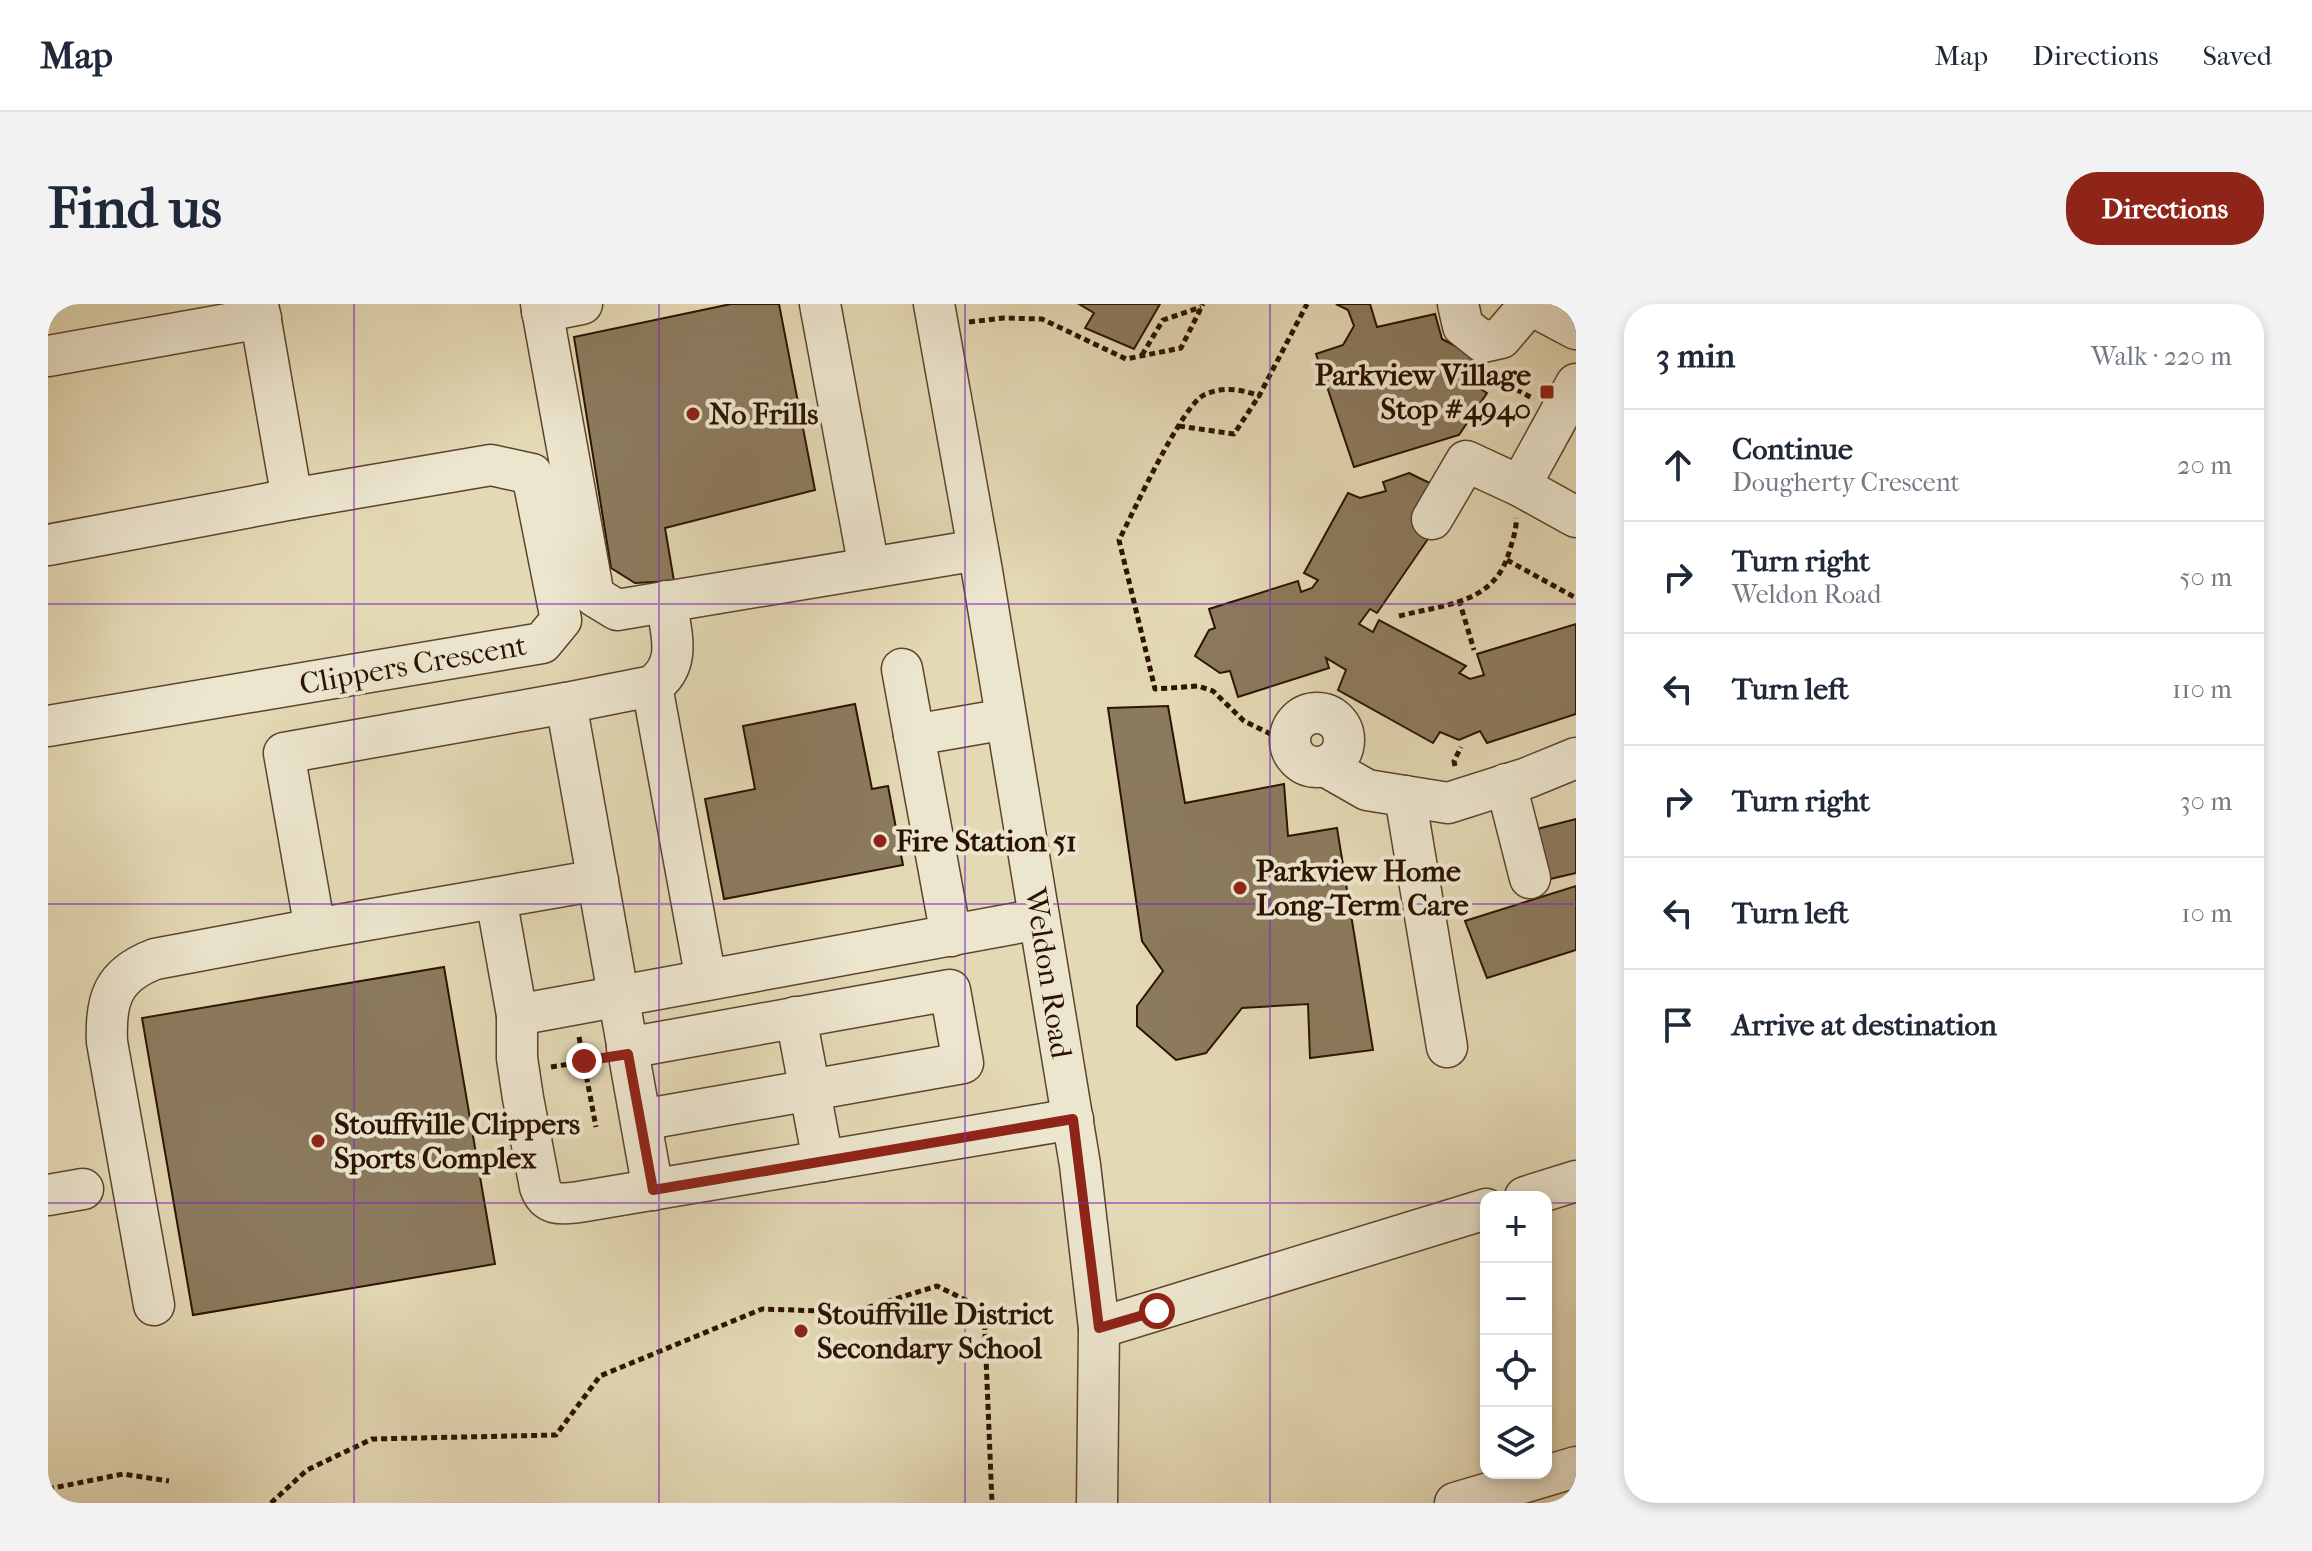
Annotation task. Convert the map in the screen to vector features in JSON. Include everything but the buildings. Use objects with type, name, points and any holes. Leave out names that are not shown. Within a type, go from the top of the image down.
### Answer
[{"type":"street","points":[[582,304],[541,308],[594,596],[617,610],[978,550]]},
{"type":"street","points":[[820,304],[869,568]]},
{"type":"street","points":[[1458,304],[1463,326],[1483,342],[1501,338],[1530,304],[1576,329]]},
{"type":"street","points":[[48,356],[260,311],[292,499]]},
{"type":"street","name":"Weldon Road","points":[[936,314],[1073,1119],[1099,1328],[1097,1503]]},
{"type":"street","points":[[1520,486],[1576,384]]},
{"type":"street","points":[[1432,519],[1466,461],[1576,517]]},
{"type":"street","name":"Clippers Crescent","points":[[48,545],[491,465],[532,474],[561,620],[542,643],[48,726]]},
{"type":"street","points":[[315,929],[284,753],[652,686],[668,673],[673,659],[666,601]]},
{"type":"street","points":[[902,669],[951,936]]},
{"type":"street","points":[[652,686],[706,980]]},
{"type":"street","points":[[566,703],[653,1190]]},
{"type":"street","points":[[914,735],[1006,719]]},
{"type":"street","points":[[1289,743],[1300,762],[1325,766],[1367,790],[1448,803],[1576,758]]},
{"type":"street","points":[[1506,784],[1530,878]]},
{"type":"street","points":[[1405,796],[1447,1047]]},
{"type":"street","points":[[154,1305],[107,1042],[107,1007],[111,995],[127,974],[155,959],[598,880]]},
{"type":"street","points":[[496,898],[517,1015],[519,1072],[537,1178],[547,1200],[564,1204],[1073,1119]]},
{"type":"street","points":[[517,1015],[1039,919]]},
{"type":"street","points":[[628,1051],[950,990],[953,1005],[963,1063],[641,1120]]},
{"type":"street","points":[[796,1017],[823,1161]]},
{"type":"street","points":[[1544,1191],[1576,1181]]},
{"type":"street","points":[[1099,1328],[1480,1211]]},
{"type":"street","points":[[1455,1503],[1576,1467]]},
{"type":"path","points":[[1179,426],[1234,434],[1259,396],[1307,304]]},
{"type":"path","points":[[936,314],[1042,319],[1126,359],[1181,348],[1202,305]]},
{"type":"path","points":[[1142,355],[1163,320],[1202,305]]},
{"type":"path","points":[[1259,396],[1238,388],[1203,395],[1179,426],[1119,540],[1155,689],[1198,686],[1213,691],[1244,721],[1289,743]]},
{"type":"path","points":[[1399,616],[1477,596],[1492,584],[1507,560],[1517,523],[1513,499],[1520,486]]},
{"type":"path","points":[[1507,560],[1576,598]]},
{"type":"path","points":[[1459,600],[1474,650]]},
{"type":"path","points":[[579,1036],[596,1127]]},
{"type":"path","points":[[519,1072],[628,1051]]},
{"type":"path","points":[[271,1503],[307,1470],[372,1439],[556,1435],[600,1376],[762,1309],[853,1312],[937,1286],[984,1309],[992,1503]]},
{"type":"path","points":[[48,1489],[123,1474],[169,1481]]},
{"type":"place","name":"Parkview Village Stop #4940","points":[[1547,392]]},
{"type":"place","name":"No Frills","points":[[693,414]]},
{"type":"place","name":"Fire Station 51","points":[[880,841]]},
{"type":"place","name":"Parkview Home Long-Term Care","points":[[1240,888]]},
{"type":"place","name":"Stouffville Clippers Sports Complex","points":[[318,1141]]},
{"type":"place","name":"Stouffville District Secondary School","points":[[801,1331]]},
{"type":"route","points":[[584,1061],[628,1054],[653,1190],[1073,1119],[1099,1328],[1157,1311]]}]
